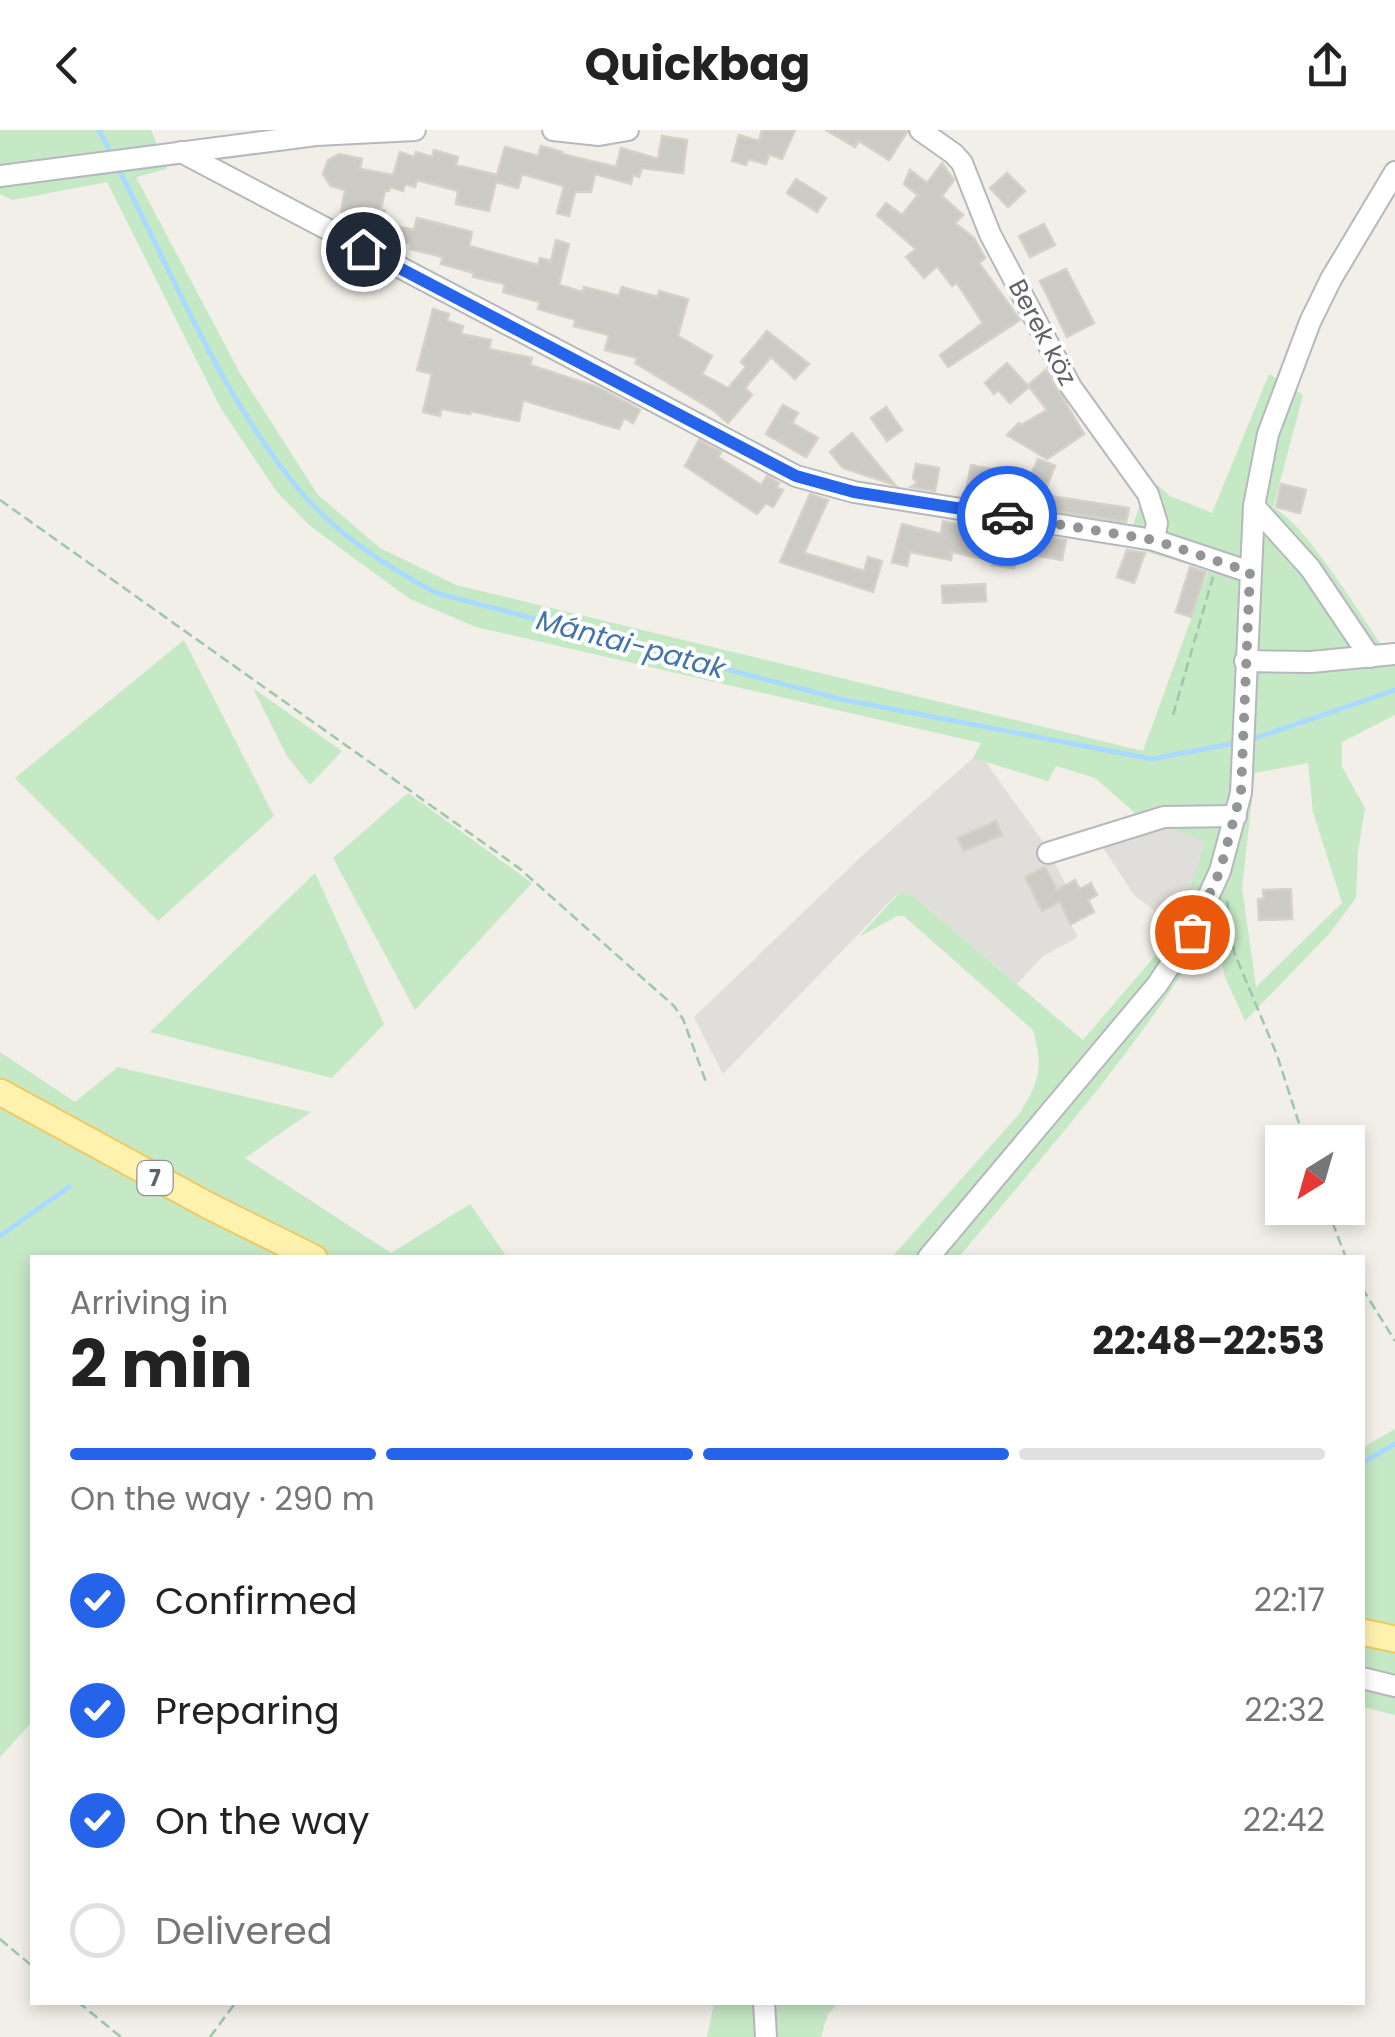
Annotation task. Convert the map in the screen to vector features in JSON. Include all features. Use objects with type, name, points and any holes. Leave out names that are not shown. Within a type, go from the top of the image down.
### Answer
[{"type":"main road","name":"7","points":[[0,1092],[308,1255]]},
{"type":"main road","points":[[1365,1633],[1395,1639]]},
{"type":"street","points":[[0,176],[316,135],[414,130]]},
{"type":"street","points":[[553,130],[599,135],[628,130]]},
{"type":"street","name":"Berek köz","points":[[920,130],[962,164],[990,234],[1071,387],[1148,494],[1157,524],[1154,540]]},
{"type":"street","points":[[180,152],[796,476],[854,492],[1092,527],[1154,540],[1250,572]]},
{"type":"street","points":[[931,1255],[1175,960],[1220,871],[1236,816],[1244,744],[1254,506],[1268,434],[1310,322],[1395,172]]},
{"type":"street","points":[[1254,506],[1310,568],[1370,658]]},
{"type":"street","points":[[1245,661],[1312,662],[1395,654]]},
{"type":"street","points":[[1048,852],[1164,817],[1236,816]]},
{"type":"street","points":[[1365,1679],[1395,1686]]},
{"type":"street","points":[[764,2005],[766,2037]]},
{"type":"path","points":[[0,500],[519,868],[674,1006],[683,1018],[706,1082]]},
{"type":"path","points":[[1172,715],[1213,583],[1214,560]]},
{"type":"path","points":[[1220,871],[1226,886],[1234,952],[1277,1055],[1300,1125]]},
{"type":"path","points":[[1333,1225],[1345,1255]]},
{"type":"path","points":[[1365,1293],[1395,1341]]},
{"type":"path","points":[[0,1939],[30,1964]]},
{"type":"path","points":[[82,2005],[121,2037]]},
{"type":"path","points":[[210,2037],[234,2005]]},
{"type":"shaded area","points":[[973,758],[985,761],[1046,846],[1077,906],[1065,913],[1078,937],[1042,957],[1017,984],[913,896],[899,892],[723,1074],[694,1017],[862,856]]},
{"type":"shaded area","points":[[1168,828],[1206,842],[1178,929],[1134,895],[1102,846]]},
{"type":"green space","points":[[0,130],[151,130],[167,169],[136,177],[241,375],[318,495],[380,548],[456,585],[1143,751],[1209,570],[1126,546],[1149,478],[1170,496],[1212,513],[1269,374],[1303,395],[1273,508],[1286,516],[1316,550],[1383,647],[1395,644],[1395,715],[1342,742],[1342,767],[1365,808],[1356,898],[1329,934],[1245,1021],[1225,977],[1218,947],[1199,947],[1115,1067],[961,1255],[894,1255],[1020,1113],[1036,1082],[1038,1054],[1033,1030],[904,916],[859,937],[900,892],[913,896],[1083,1040],[1178,929],[1205,842],[1168,828],[1102,846],[1093,832],[1135,813],[1095,778],[1056,766],[1048,781],[973,758],[981,743],[476,627],[410,599],[310,526],[277,492],[220,407],[107,182],[13,200],[0,194]],"holes":[[[1308,763],[1313,812],[1342,903],[1256,987],[1242,888],[1255,773]]]},
{"type":"green space","points":[[184,640],[274,816],[158,921],[15,778]]},
{"type":"green space","points":[[253,688],[342,751],[310,785],[287,756]]},
{"type":"green space","points":[[408,793],[532,883],[415,1010],[333,858]]},
{"type":"green space","points":[[315,873],[384,1024],[332,1078],[150,1032]]},
{"type":"green space","points":[[0,1052],[75,1102],[118,1067],[311,1112],[245,1158],[391,1253],[470,1204],[506,1255],[30,1255],[30,1724],[0,1757]]},
{"type":"green space","points":[[1395,1429],[1395,1715],[1365,1708],[1365,1446]]},
{"type":"green space","points":[[714,2005],[837,2005],[828,2014],[821,2037],[707,2037]]},
{"type":"building","points":[[762,130],[795,130],[782,159],[769,154],[766,164],[748,159],[746,165],[732,161],[739,135],[759,141]]},
{"type":"building","points":[[826,130],[907,132],[889,160],[859,141],[855,147]]},
{"type":"building","points":[[662,136],[687,140],[683,173],[642,168],[639,177],[633,175],[631,184],[595,174],[591,192],[575,192],[569,216],[557,213],[564,186],[522,174],[518,188],[496,182],[489,211],[456,204],[458,191],[417,180],[415,187],[405,184],[403,191],[390,187],[385,191],[381,209],[385,210],[382,223],[341,212],[345,190],[331,186],[323,174],[328,160],[339,154],[362,159],[360,169],[393,175],[400,152],[432,157],[434,150],[458,157],[456,165],[497,175],[505,147],[538,156],[541,146],[616,167],[621,148],[658,159]]},
{"type":"building","points":[[942,163],[954,180],[942,196],[963,215],[955,223],[974,238],[985,258],[979,263],[1020,320],[948,367],[940,355],[983,323],[957,283],[952,286],[937,266],[924,278],[906,257],[916,249],[877,215],[886,203],[902,215],[918,195],[904,184],[910,170],[927,183]]},
{"type":"building","points":[[1007,173],[1025,191],[1008,207],[990,188]]},
{"type":"building","points":[[796,179],[826,198],[817,212],[787,193]]},
{"type":"building","points":[[417,218],[472,232],[469,246],[538,265],[540,258],[551,261],[556,240],[569,244],[559,285],[619,296],[622,287],[658,297],[659,291],[688,299],[678,336],[712,356],[702,374],[728,388],[746,367],[741,362],[767,331],[809,364],[795,379],[771,357],[745,388],[752,395],[728,423],[635,363],[638,358],[605,350],[609,335],[574,326],[576,320],[538,309],[540,302],[503,292],[505,284],[441,264],[443,257],[369,234],[372,220],[414,230]]},
{"type":"building","points":[[1044,224],[1055,245],[1030,257],[1019,236]]},
{"type":"building","points":[[1066,269],[1094,323],[1067,337],[1040,281]]},
{"type":"building","points":[[433,309],[449,314],[447,321],[463,326],[461,334],[491,340],[489,349],[532,358],[530,365],[597,387],[640,410],[633,423],[624,418],[619,429],[523,400],[519,421],[470,411],[441,409],[440,416],[423,412],[432,374],[417,370]]},
{"type":"building","points":[[1007,363],[1029,387],[1010,403],[985,383]]},
{"type":"building","points":[[1046,370],[1084,434],[1047,459],[1007,435],[1019,423],[1047,410],[1028,385]]},
{"type":"building","points":[[783,405],[798,413],[792,423],[818,438],[806,457],[766,434]]},
{"type":"building","points":[[886,407],[902,430],[887,441],[871,418]]},
{"type":"building","points":[[852,433],[895,485],[843,468],[830,452]]},
{"type":"building","points":[[699,440],[721,452],[718,457],[761,485],[767,476],[779,483],[776,487],[783,490],[773,507],[766,503],[757,514],[685,466]]},
{"type":"building","points":[[1038,459],[1055,466],[1043,495],[1129,508],[1126,522],[1026,506],[1006,497],[1005,502],[965,496],[971,465],[1030,477]]},
{"type":"building","points":[[916,464],[939,468],[935,491],[911,487],[917,483],[913,478]]},
{"type":"building","points":[[1281,484],[1306,490],[1300,513],[1276,507]]},
{"type":"building","points":[[810,494],[828,500],[804,553],[864,571],[868,557],[882,561],[873,592],[780,562]]},
{"type":"building","points":[[943,521],[1033,544],[1035,535],[1066,540],[1062,560],[1018,552],[1014,568],[952,552],[951,560],[910,552],[907,566],[892,562],[902,524],[941,534]]},
{"type":"building","points":[[1127,550],[1145,553],[1134,583],[1117,577]]},
{"type":"building","points":[[1190,567],[1206,572],[1191,617],[1176,612]]},
{"type":"building","points":[[985,584],[986,601],[943,603],[942,586]]},
{"type":"building","points":[[996,821],[1002,835],[964,851],[958,838]]},
{"type":"building","points":[[1045,867],[1057,890],[1075,880],[1080,889],[1091,883],[1097,895],[1088,900],[1094,912],[1071,924],[1060,902],[1042,911],[1025,877]]},
{"type":"building","points":[[1291,889],[1292,919],[1259,920],[1258,899],[1264,899],[1263,890]]},
{"type":"waterway","name":"Mántai-patak","points":[[99,130],[113,158]]},
{"type":"waterway","name":"Mántai-patak","points":[[118,168],[219,369],[265,445],[323,515],[358,544],[436,593],[840,699],[1152,759],[1236,743]]},
{"type":"waterway","name":"Mántai-patak","points":[[1247,741],[1395,690]]},
{"type":"waterway","points":[[0,1236],[69,1187]]},
{"type":"waterway","points":[[1365,1461],[1395,1444]]},
{"type":"way so far","points":[[1007,516],[1154,540],[1250,572],[1241,792],[1220,871],[1192,932]]},
{"type":"route","points":[[363,249],[796,476],[854,492],[1007,516]]}]
